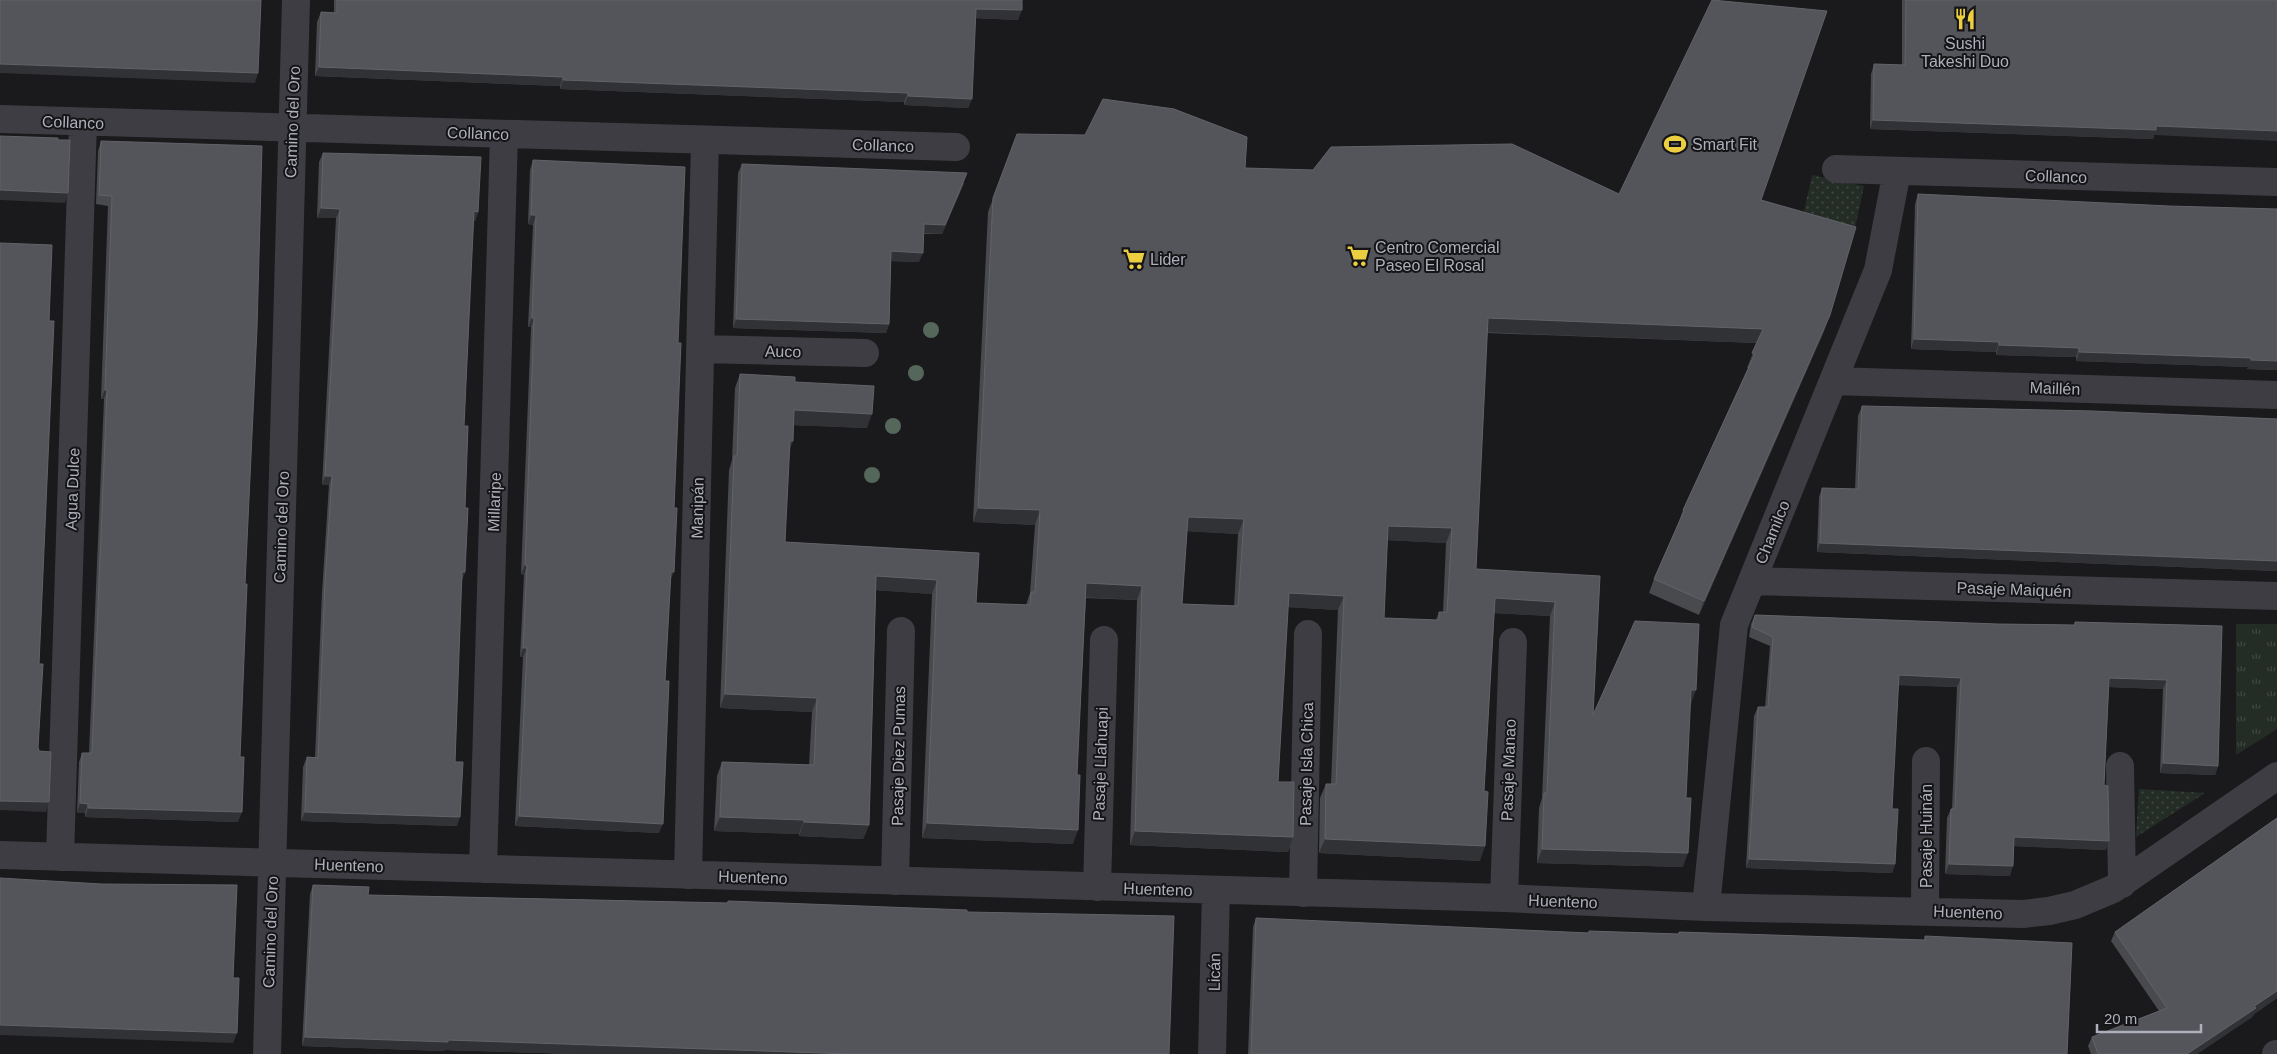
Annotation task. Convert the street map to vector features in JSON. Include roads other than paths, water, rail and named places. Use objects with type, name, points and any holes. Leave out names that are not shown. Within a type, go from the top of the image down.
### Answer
[{"type":"street","name":"Camino del Oro","points":[[267,1054],[296,0]]},
{"type":"street","name":"Collanco","points":[[0,119],[956,147]]},
{"type":"street","name":"Agua Dulce","points":[[60,857],[83,122]]},
{"type":"street","name":"Millaripe","points":[[483,869],[504,134]]},
{"type":"street","name":"Manipán","points":[[688,875],[706,140]]},
{"type":"street","name":"Collanco","points":[[1836,169],[2277,182]]},
{"type":"street","name":"Chamilco","points":[[1706,907],[1734,625],[1878,270],[1897,171]]},
{"type":"street","name":"Auco","points":[[700,349],[865,353]]},
{"type":"street","name":"Maillén","points":[[1833,381],[2277,395]]},
{"type":"street","name":"Pasaje Maiquén","points":[[1752,581],[2277,596]]},
{"type":"street","name":"Pasaje Diez Pumas","points":[[895,881],[901,631]]},
{"type":"street","name":"Pasaje Isla Chica","points":[[1303,893],[1308,634]]},
{"type":"street","name":"Pasaje Llahuapi","points":[[1097,887],[1104,640]]},
{"type":"street","name":"Pasaje Manao","points":[[1504,898],[1513,642]]},
{"type":"street","name":"Pasaje Huinán","points":[[1925,911],[1926,761]]},
{"type":"street","points":[[2120,766],[2122,884]]},
{"type":"street","name":"Huenteno","points":[[0,855],[1504,898],[1706,907],[2023,914],[2049,911],[2095,899],[2122,884],[2277,776]]},
{"type":"street","name":"Licán","points":[[1212,1054],[1216,890]]},
{"type":"place","name":"Sushi Takeshi Duo","points":[[1965,19]]},
{"type":"place","name":"Smart Fit","points":[[1675,144]]},
{"type":"place","name":"Centro Comercial Paseo El Rosal","points":[[1358,256]]},
{"type":"place","name":"Lider","points":[[1134,259]]}]
